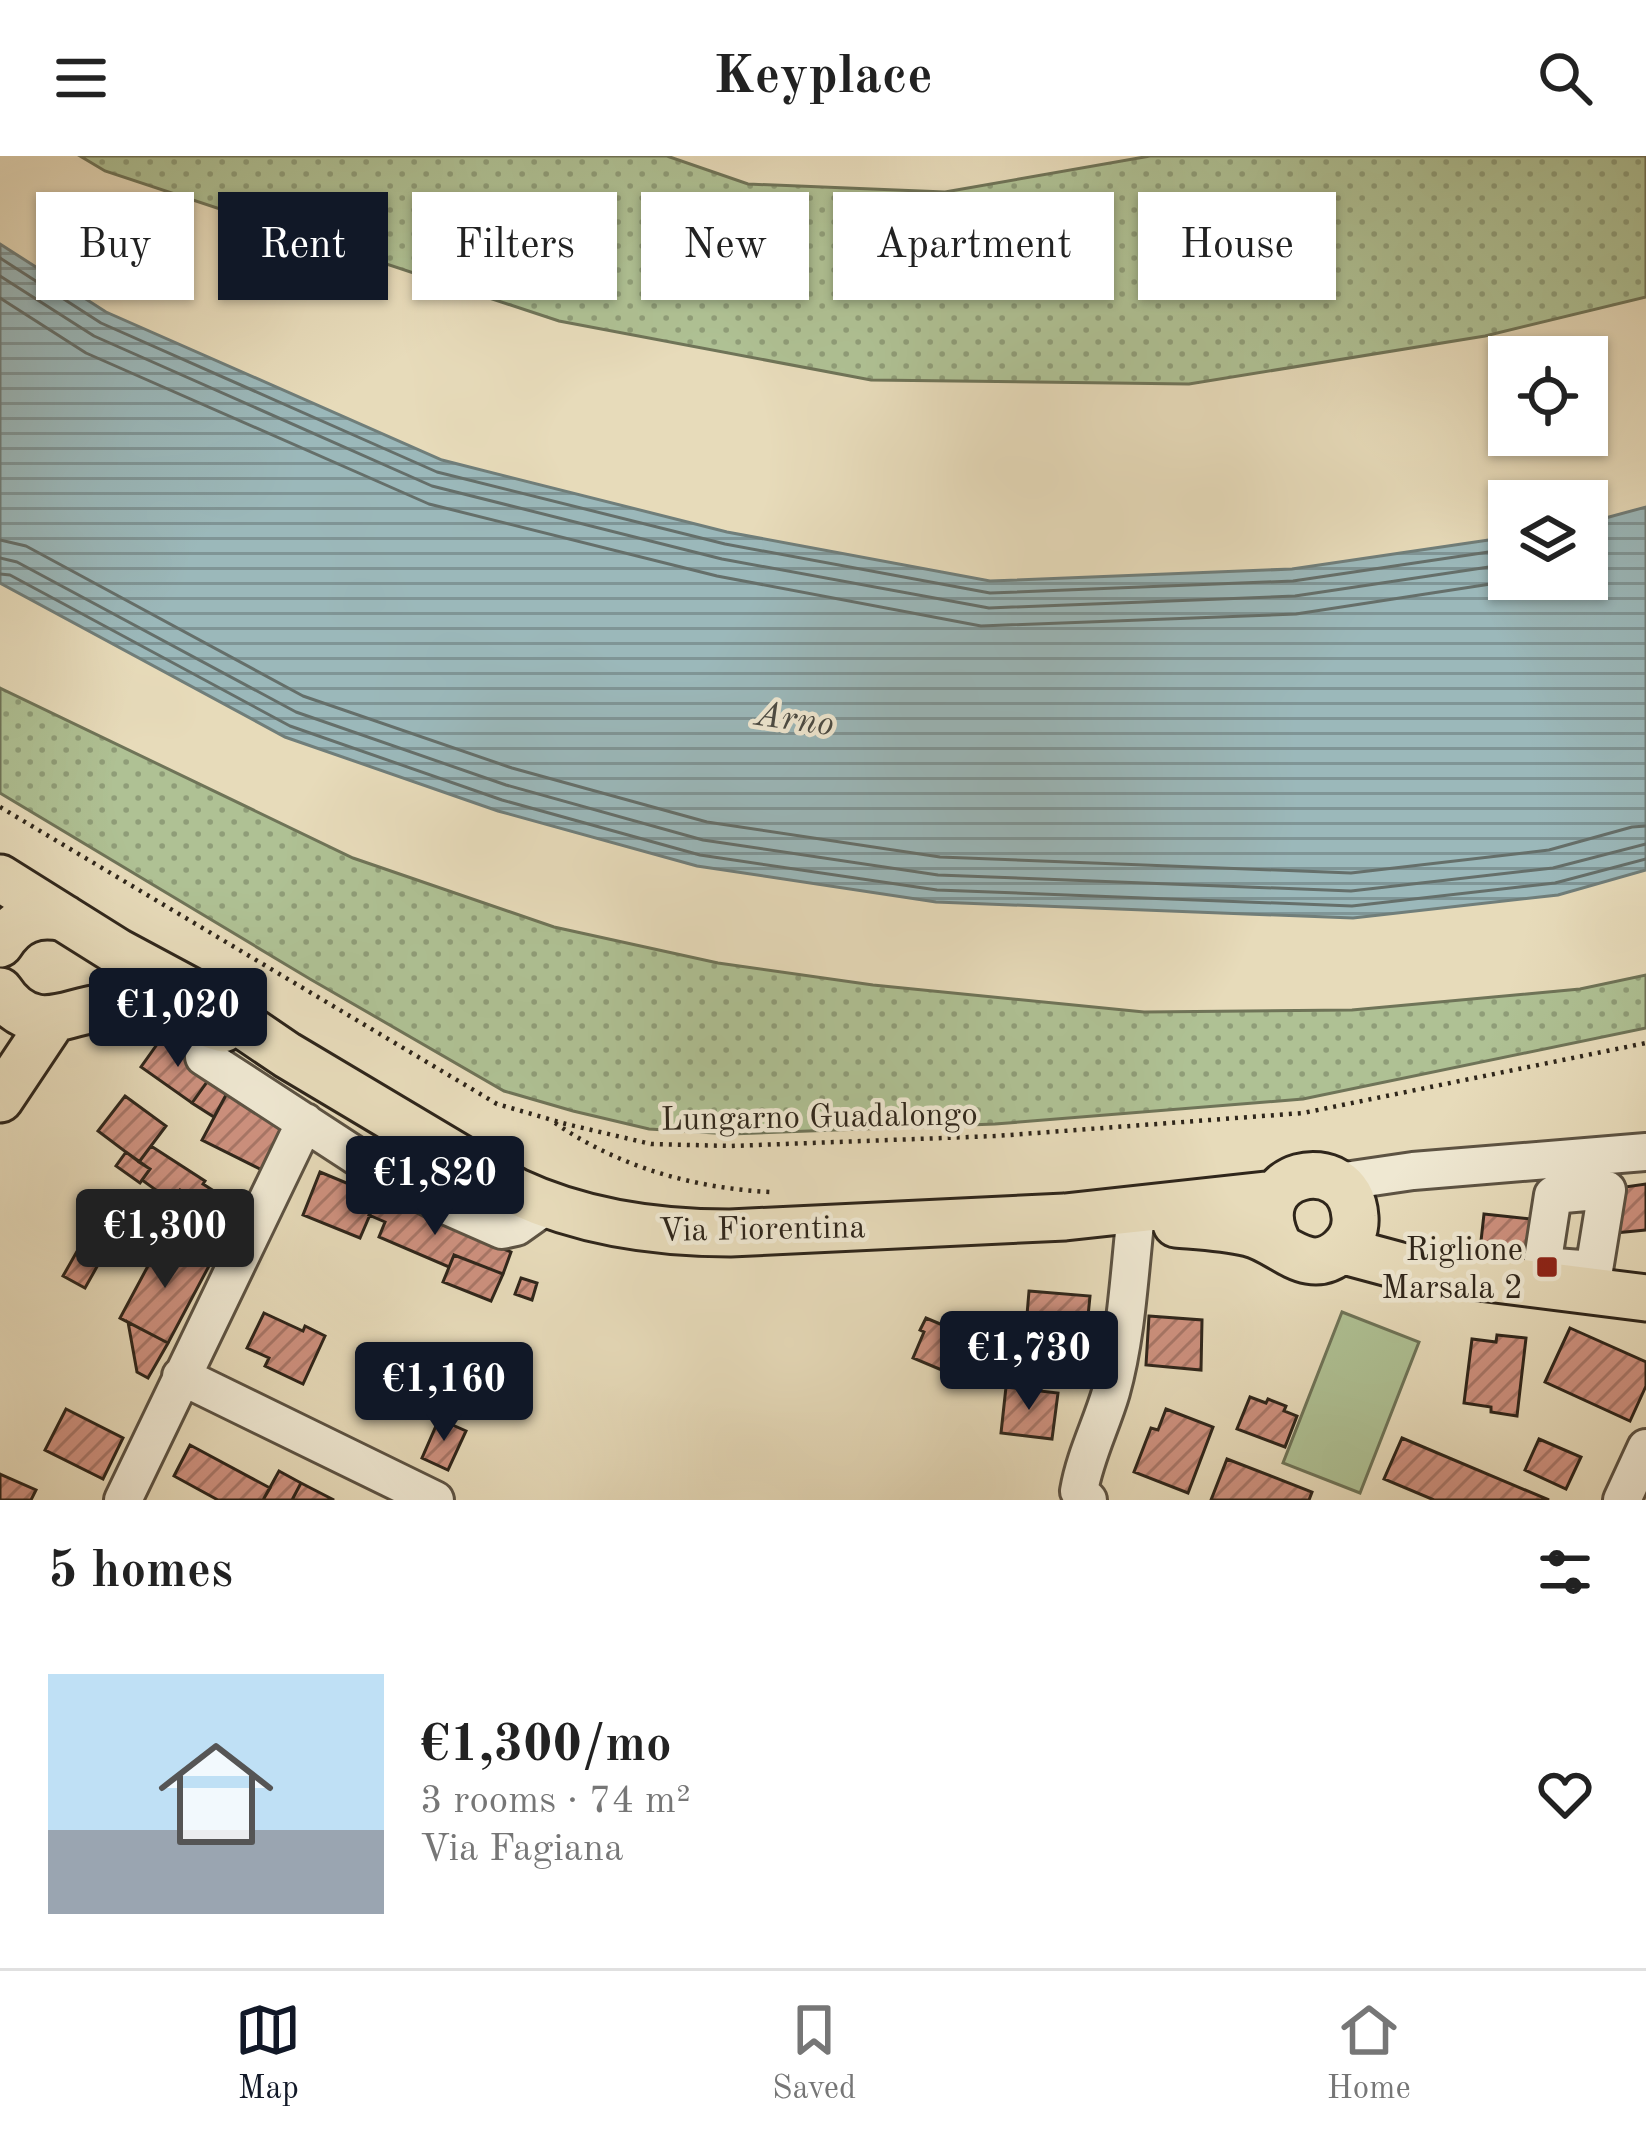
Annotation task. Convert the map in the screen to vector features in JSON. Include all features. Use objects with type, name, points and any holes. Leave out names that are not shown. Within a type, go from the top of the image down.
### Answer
[{"type":"main road","name":"Via Fiorentina","points":[[0,878],[515,1190],[547,1205],[610,1223],[684,1233],[1065,1216],[1275,1194]]},
{"type":"main road","points":[[0,944],[14,926],[46,915],[71,923],[93,944],[97,955],[97,977],[88,998],[63,1015],[0,1100]]},
{"type":"main road","name":"Via Fiorentina","points":[[0,991],[9,1004],[38,1018],[114,1008],[171,1014],[287,1055]]},
{"type":"main road","points":[[1308,1174],[1338,1182],[1352,1200],[1355,1213],[1355,1227],[1341,1250],[1330,1258],[1290,1256],[1280,1247],[1269,1222],[1275,1194],[1284,1184],[1308,1174]]},
{"type":"main road","name":"Via Fiorentina","points":[[1065,1216],[1219,1228],[1255,1234],[1280,1247]]},
{"type":"main road","points":[[1341,1250],[1408,1268],[1574,1279],[1646,1298]]},
{"type":"street","points":[[205,1057],[373,1167],[502,1231],[547,1205]]},
{"type":"street","points":[[123,1500],[305,1122]]},
{"type":"street","points":[[1338,1182],[1413,1171],[1588,1175],[1646,1153]]},
{"type":"street","points":[[1574,1279],[1594,1270],[1607,1190],[1588,1175]]},
{"type":"street","points":[[1088,1500],[1079,1491],[1111,1391],[1136,1223]]},
{"type":"street","points":[[181,1376],[435,1500]]},
{"type":"street","points":[[1622,1500],[1646,1448]]},
{"type":"path","name":"Lungarno Guadalongo","points":[[0,807],[497,1104],[651,1144],[731,1146],[996,1136],[1303,1113],[1646,1043]]},
{"type":"path","points":[[548,1119],[599,1149],[664,1175],[702,1185],[783,1192]]},
{"type":"green space","points":[[80,156],[667,156],[748,184],[945,192],[1150,156],[1646,156],[1646,297],[1485,336],[1189,384],[871,380],[559,321],[495,300],[617,300],[617,192],[412,192],[412,272],[388,265],[388,192],[218,192],[218,208],[194,200],[194,192],[169,192],[105,171]]},
{"type":"green space","points":[[0,688],[353,858],[554,927],[718,963],[873,985],[1144,1012],[1352,1010],[1580,989],[1646,975],[1646,1028],[1303,1099],[995,1124],[731,1134],[649,1129],[504,1091],[0,793]]},
{"type":"green space","points":[[1342,1312],[1419,1342],[1360,1493],[1283,1463]]},
{"type":"water","name":"Arno","points":[[0,244],[36,267],[36,300],[87,300],[442,460],[727,532],[990,581],[1292,569],[1488,540],[1488,600],[1608,600],[1608,517],[1646,507],[1646,870],[1558,895],[1353,918],[936,902],[697,866],[498,811],[285,737],[0,583]]},
{"type":"building","points":[[163,1036],[214,1072],[192,1103],[141,1067]]},
{"type":"building","points":[[214,1072],[232,1084],[214,1117],[192,1103]]},
{"type":"building","points":[[232,1084],[285,1122],[262,1170],[202,1140]]},
{"type":"building","points":[[125,1096],[166,1126],[139,1162],[98,1131]]},
{"type":"building","points":[[151,1146],[239,1207],[233,1221],[180,1190],[171,1201],[142,1180],[150,1169],[139,1162]]},
{"type":"building","points":[[126,1152],[150,1169],[140,1183],[116,1166]]},
{"type":"building","points":[[320,1172],[378,1196],[360,1238],[303,1215]]},
{"type":"building","points":[[1646,1184],[1646,1230],[1604,1234],[1611,1189]]},
{"type":"building","points":[[378,1196],[511,1252],[503,1274],[454,1255],[449,1267],[379,1237],[385,1222],[369,1215]]},
{"type":"building","points":[[193,1197],[233,1221],[210,1264],[170,1242]]},
{"type":"building","points":[[1484,1214],[1541,1220],[1535,1266],[1479,1259]]},
{"type":"building","points":[[96,1218],[117,1231],[85,1288],[63,1276]]},
{"type":"building","points":[[163,1238],[210,1264],[168,1343],[120,1318]]},
{"type":"building","points":[[454,1255],[503,1274],[491,1301],[443,1282]]},
{"type":"building","points":[[521,1278],[537,1283],[532,1300],[515,1294]]},
{"type":"building","points":[[1029,1291],[1090,1296],[1088,1316],[1095,1317],[1093,1345],[1059,1342],[1058,1354],[1024,1351]]},
{"type":"building","points":[[264,1313],[325,1336],[303,1384],[265,1366],[269,1358],[247,1348]]},
{"type":"building","points":[[950,1316],[980,1329],[956,1376],[913,1358],[926,1318],[945,1326]]},
{"type":"building","points":[[1149,1316],[1202,1320],[1201,1370],[1146,1365]]},
{"type":"building","points":[[128,1322],[168,1343],[148,1378],[137,1372]]},
{"type":"building","points":[[1570,1328],[1646,1362],[1646,1386],[1630,1421],[1545,1382]]},
{"type":"building","points":[[1497,1335],[1526,1338],[1517,1416],[1464,1403],[1472,1339],[1496,1342]]},
{"type":"building","points":[[1006,1387],[1058,1393],[1052,1439],[1001,1433]]},
{"type":"building","points":[[1250,1397],[1286,1406],[1284,1411],[1297,1416],[1285,1447],[1237,1429]]},
{"type":"building","points":[[66,1409],[123,1438],[103,1479],[45,1450]]},
{"type":"building","points":[[1166,1409],[1213,1427],[1188,1493],[1134,1472],[1151,1428],[1158,1430]]},
{"type":"building","points":[[439,1419],[466,1431],[448,1470],[422,1458]]},
{"type":"building","points":[[1402,1438],[1549,1500],[1434,1500],[1384,1479]]},
{"type":"building","points":[[1539,1439],[1581,1457],[1566,1489],[1525,1470]]},
{"type":"building","points":[[190,1445],[270,1488],[263,1500],[218,1500],[174,1476]]},
{"type":"building","points":[[1227,1459],[1312,1492],[1309,1500],[1211,1500]]},
{"type":"building","points":[[279,1471],[301,1483],[292,1500],[263,1500]]},
{"type":"building","points":[[0,1474],[36,1490],[31,1500],[0,1500]]},
{"type":"building","points":[[301,1483],[334,1500],[292,1500]]},
{"type":"place","name":"Riglione Marsala 2","points":[[1547,1267]]}]
